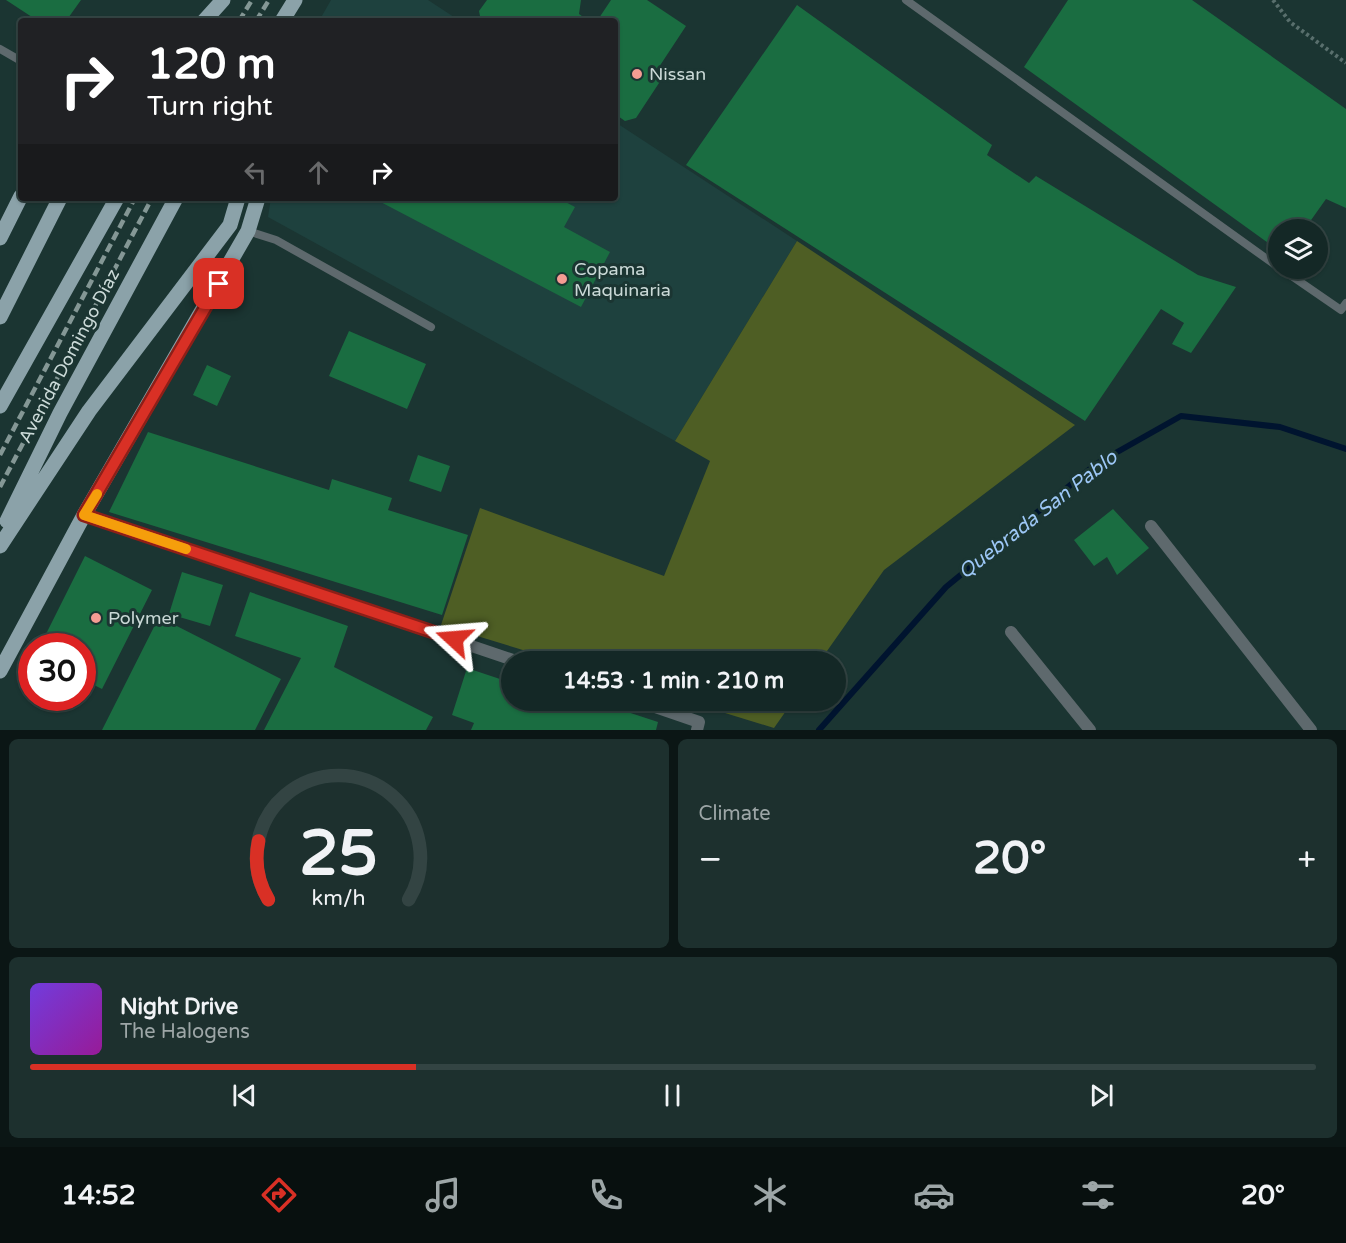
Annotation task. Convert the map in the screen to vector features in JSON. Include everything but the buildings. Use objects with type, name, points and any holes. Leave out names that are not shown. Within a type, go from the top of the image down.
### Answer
[{"type":"main road","points":[[207,18],[223,0]]},
{"type":"main road","points":[[220,18],[230,0]]},
{"type":"main road","points":[[0,238],[18,201]]},
{"type":"main road","points":[[0,317],[59,201]]},
{"type":"main road","name":"Avenida Domingo Díaz","points":[[0,406],[115,201]]},
{"type":"main road","name":"Avenida Domingo Díaz","points":[[0,534],[60,413],[174,201]]},
{"type":"main road","points":[[0,546],[89,411],[230,225],[237,201]]},
{"type":"main road","points":[[0,671],[84,515],[248,231],[257,201]]},
{"type":"street","points":[[84,515],[501,656]]},
{"type":"street","points":[[1151,526],[1311,730]]},
{"type":"street","points":[[1011,632],[1090,730]]},
{"type":"street","points":[[666,711],[699,722],[697,730]]},
{"type":"lane","points":[[906,0],[1268,260]]},
{"type":"lane","points":[[0,49],[18,59]]},
{"type":"lane","points":[[248,231],[276,240],[431,327]]},
{"type":"lane","points":[[1295,279],[1341,310],[1346,303]]},
{"type":"path","points":[[1273,0],[1290,22],[1346,63]]},
{"type":"shaded area","points":[[331,0],[428,0],[455,18],[321,18]]},
{"type":"shaded area","points":[[618,124],[797,241],[675,441],[268,217],[271,201],[618,201]]},
{"type":"green space","points":[[797,241],[1075,425],[884,570],[827,651],[526,651],[441,625],[480,508],[664,576],[710,461],[675,441]]},
{"type":"green space","points":[[719,711],[786,711],[774,728]]},
{"type":"waterway","name":"Quebrada San Pablo","points":[[819,730],[946,587],[1096,464],[1181,416],[1280,427],[1346,449]]},
{"type":"railway","points":[[241,18],[252,0]]},
{"type":"railway","points":[[258,18],[269,0]]},
{"type":"railway","points":[[0,455],[133,201]]},
{"type":"railway","points":[[0,487],[150,201]]},
{"type":"slow traffic","points":[[97,494],[84,515],[186,549]]},
{"type":"place","name":"Nissan","points":[[637,74]]},
{"type":"place","name":"Copama Maquinaria","points":[[562,279]]},
{"type":"place","name":"Polymer","points":[[96,618]]},
{"type":"route","points":[[219,284],[84,515],[454,639]]}]
